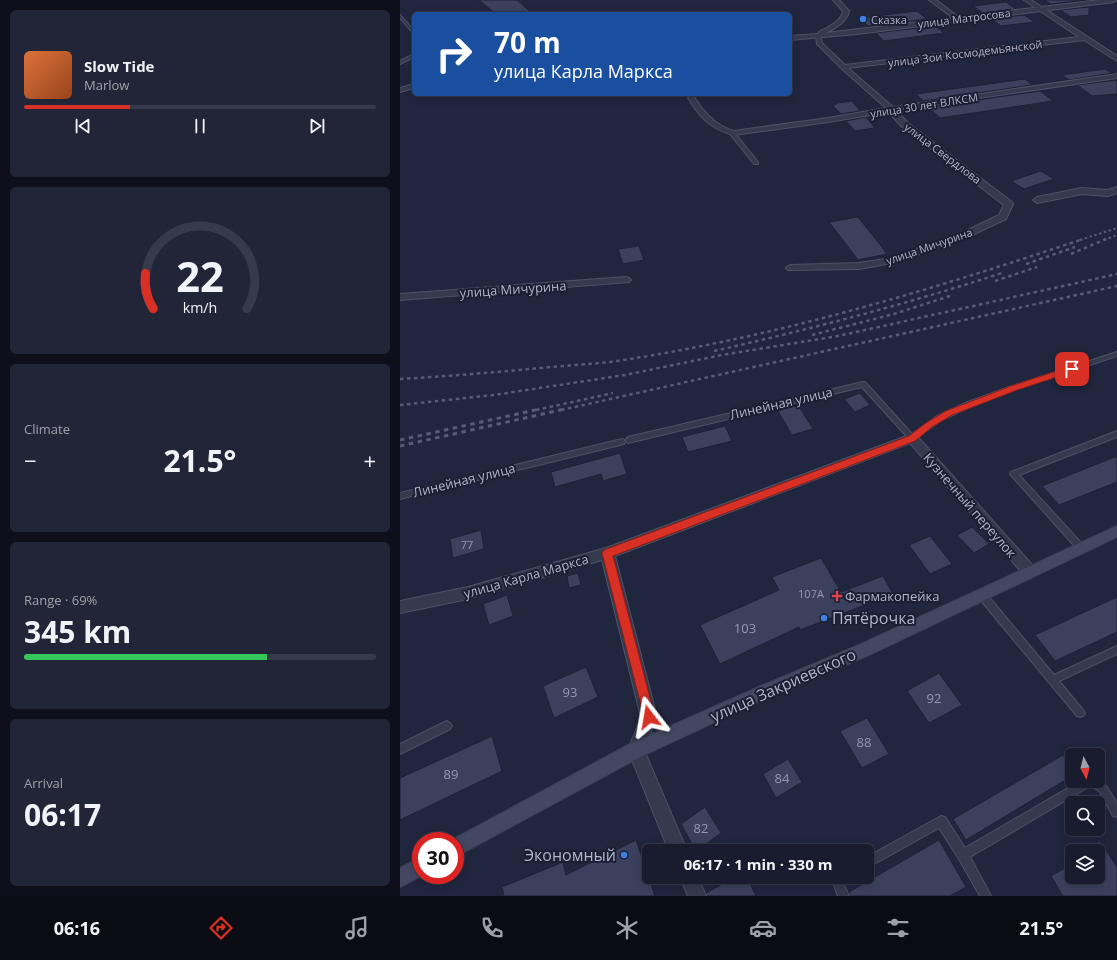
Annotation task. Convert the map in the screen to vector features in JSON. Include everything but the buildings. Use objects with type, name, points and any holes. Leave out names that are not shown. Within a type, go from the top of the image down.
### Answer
[{"type":"main road","name":"улица Закриевского","points":[[464,843],[636,750],[766,691],[864,650],[1029,571],[1117,531]]},
{"type":"main road","points":[[400,878],[412,871]]},
{"type":"street","points":[[818,35],[836,25],[845,16],[846,11],[836,0]]},
{"type":"street","points":[[932,0],[958,19]]},
{"type":"street","points":[[1027,0],[1117,59]]},
{"type":"street","name":"улица Матросова","points":[[792,38],[857,32],[1114,0]]},
{"type":"street","name":"улица Свердлова","points":[[818,35],[819,43],[843,67],[891,109],[905,125],[1009,204]]},
{"type":"street","name":"улица Зои Космодемьянской","points":[[843,67],[1087,38]]},
{"type":"street","name":"улица 30 лет ВЛКСМ","points":[[732,133],[812,123],[891,109],[1117,76]]},
{"type":"street","points":[[400,90],[412,87]]},
{"type":"street","points":[[689,96],[702,115],[713,124],[732,133]]},
{"type":"street","points":[[1037,200],[1082,191],[1108,193],[1117,190]]},
{"type":"street","name":"улица Мичурина","points":[[791,268],[859,266],[894,260],[969,232],[1003,216],[1009,204]]},
{"type":"street","name":"улица Мичурина","points":[[400,297],[626,280]]},
{"type":"street","name":"улица Карла Маркса","points":[[400,607],[468,593],[608,553],[912,438]]},
{"type":"street","name":"Кузнечный переулок","points":[[912,438],[1029,571]]},
{"type":"street","points":[[608,553],[649,717],[636,750],[675,844]]},
{"type":"street","points":[[692,884],[697,896]]},
{"type":"lane","points":[[400,16],[412,31]]},
{"type":"lane","points":[[400,63],[412,56]]},
{"type":"lane","points":[[732,133],[756,163]]},
{"type":"lane","name":"улица Карла Маркса","points":[[912,438],[929,425],[949,413],[1014,388],[1117,354]]},
{"type":"lane","name":"Линейная улица","points":[[400,496],[863,384],[912,438]]},
{"type":"lane","points":[[1081,548],[1014,474],[1117,434]]},
{"type":"lane","points":[[981,594],[1080,713]]},
{"type":"lane","points":[[1053,680],[1117,650]]},
{"type":"lane","points":[[400,749],[447,726]]},
{"type":"lane","points":[[963,855],[1078,788]]},
{"type":"lane","points":[[1100,788],[1117,812]]},
{"type":"lane","points":[[874,859],[941,821],[963,855],[984,895]]},
{"type":"lane","points":[[838,884],[844,896]]},
{"type":"railway","points":[[1080,240],[1117,228]]},
{"type":"railway","points":[[1104,240],[1117,235]]},
{"type":"railway","points":[[1071,254],[1106,239]]},
{"type":"railway","points":[[400,379],[609,362],[736,339],[911,294],[1080,240]]},
{"type":"railway","points":[[1026,264],[1075,247]]},
{"type":"railway","points":[[995,281],[1037,267]]},
{"type":"railway","points":[[714,351],[859,315],[1002,273]]},
{"type":"railway","points":[[400,405],[494,395],[625,375],[722,355],[838,336],[1117,274]]},
{"type":"railway","points":[[561,410],[1117,286]]},
{"type":"railway","points":[[812,335],[894,314],[950,296]]},
{"type":"railway","points":[[536,410],[613,393]]},
{"type":"railway","points":[[400,440],[540,409]]},
{"type":"railway","points":[[400,446],[565,409]]},
{"type":"place","name":"Сказка","points":[[863,19]]},
{"type":"place","name":"Фармакопейка","points":[[837,596]]},
{"type":"place","name":"Пятёрочка","points":[[824,618]]},
{"type":"place","name":"Экономный","points":[[624,855]]},
{"type":"route","points":[[649,717],[608,553],[912,438],[929,425],[949,413],[1014,388],[1072,369]]}]
